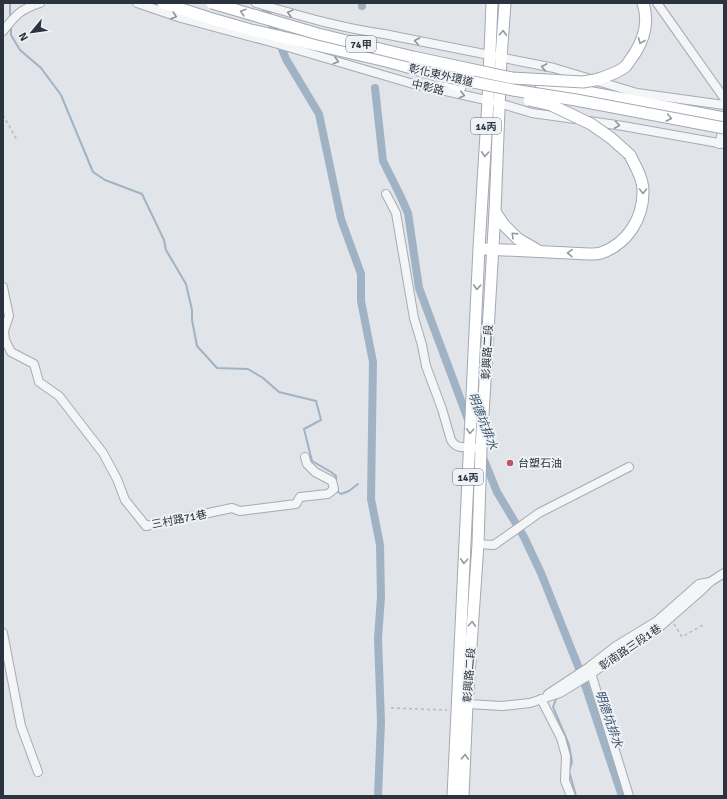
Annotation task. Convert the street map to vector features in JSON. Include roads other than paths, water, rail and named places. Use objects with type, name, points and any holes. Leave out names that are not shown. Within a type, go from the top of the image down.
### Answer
[{"type":"main road","name":"彰化東外環道","points":[[163,3],[251,30],[386,61],[432,74],[513,90],[705,120],[724,117]]},
{"type":"main road","name":"彰化東外環道","points":[[212,3],[318,34],[413,57],[705,120],[724,130]]},
{"type":"main road","name":"彰興路二段","points":[[463,796],[462,705],[469,447],[492,3]]},
{"type":"main road","name":"彰興路二段","points":[[453,796],[478,544],[481,449],[495,212],[501,58],[505,3]]},
{"type":"main road","points":[[512,78],[583,82],[604,77],[626,66],[640,44],[646,28],[646,11],[643,3]]},
{"type":"main road","points":[[432,74],[460,87],[527,99],[551,105],[592,124],[630,155],[637,167],[642,183],[643,200],[634,227],[614,246],[600,253],[540,252],[479,248]]},
{"type":"main road","points":[[495,212],[504,225],[518,239],[540,252]]},
{"type":"street","points":[[3,31],[18,13],[27,7],[40,3]]},
{"type":"street","name":"中彰路","points":[[137,3],[181,18],[271,42],[410,83],[499,103],[532,113],[623,126],[721,144]]},
{"type":"street","points":[[256,3],[361,31],[384,34],[554,68],[637,93],[724,105]]},
{"type":"street","points":[[657,3],[724,98]]},
{"type":"street","points":[[721,144],[724,125]]},
{"type":"street","points":[[386,194],[396,213],[414,318],[422,345],[426,366],[442,409],[451,440],[459,447],[481,449]]},
{"type":"street","name":"三村路71巷","points":[[3,287],[9,316],[4,331],[5,340],[11,352],[34,364],[39,382],[59,396],[103,453],[117,479],[125,500],[146,526],[232,508],[240,511],[296,504],[300,497],[328,494],[334,489],[332,481],[315,472],[307,464],[305,457]]},
{"type":"street","points":[[478,544],[494,545],[539,513],[629,467]]},
{"type":"street","name":"彰南路三段1巷","points":[[462,705],[502,706],[530,703],[541,699],[574,681],[654,632],[710,582],[724,573]]},
{"type":"street","name":"彰南路三段1巷","points":[[590,670],[616,646],[657,622],[699,584],[710,582]]},
{"type":"street","points":[[3,633],[21,726],[38,772]]},
{"type":"street","points":[[590,670],[629,796]]},
{"type":"street","points":[[541,699],[561,738],[566,756],[565,781],[571,796]]},
{"type":"waterway","points":[[10,3],[10,18]]},
{"type":"waterway","points":[[263,3],[286,59],[319,114],[341,219],[361,274],[361,301],[373,362],[371,499],[380,545],[381,597],[378,638],[381,722],[378,796]]},
{"type":"waterway","points":[[11,26],[11,35],[20,50],[41,68],[61,95],[93,172],[105,180],[142,194],[164,240],[166,250],[186,284],[192,310],[192,320],[197,346],[217,368],[248,369],[263,378],[279,392],[316,401],[321,420],[304,429],[312,461],[336,476],[336,482]]},
{"type":"waterway","name":"明德坑排水","points":[[375,88],[383,161],[408,213],[419,288],[469,422]]},
{"type":"waterway","name":"明德坑排水","points":[[482,455],[497,492],[524,537],[541,573],[582,676],[622,796]]},
{"type":"waterway","points":[[335,490],[341,494],[349,491],[358,484]]},
{"type":"waterway","points":[[557,697],[553,707],[569,745],[572,762],[569,771],[576,796]]},
{"type":"place","name":"台塑石油","points":[[510,463]]}]
